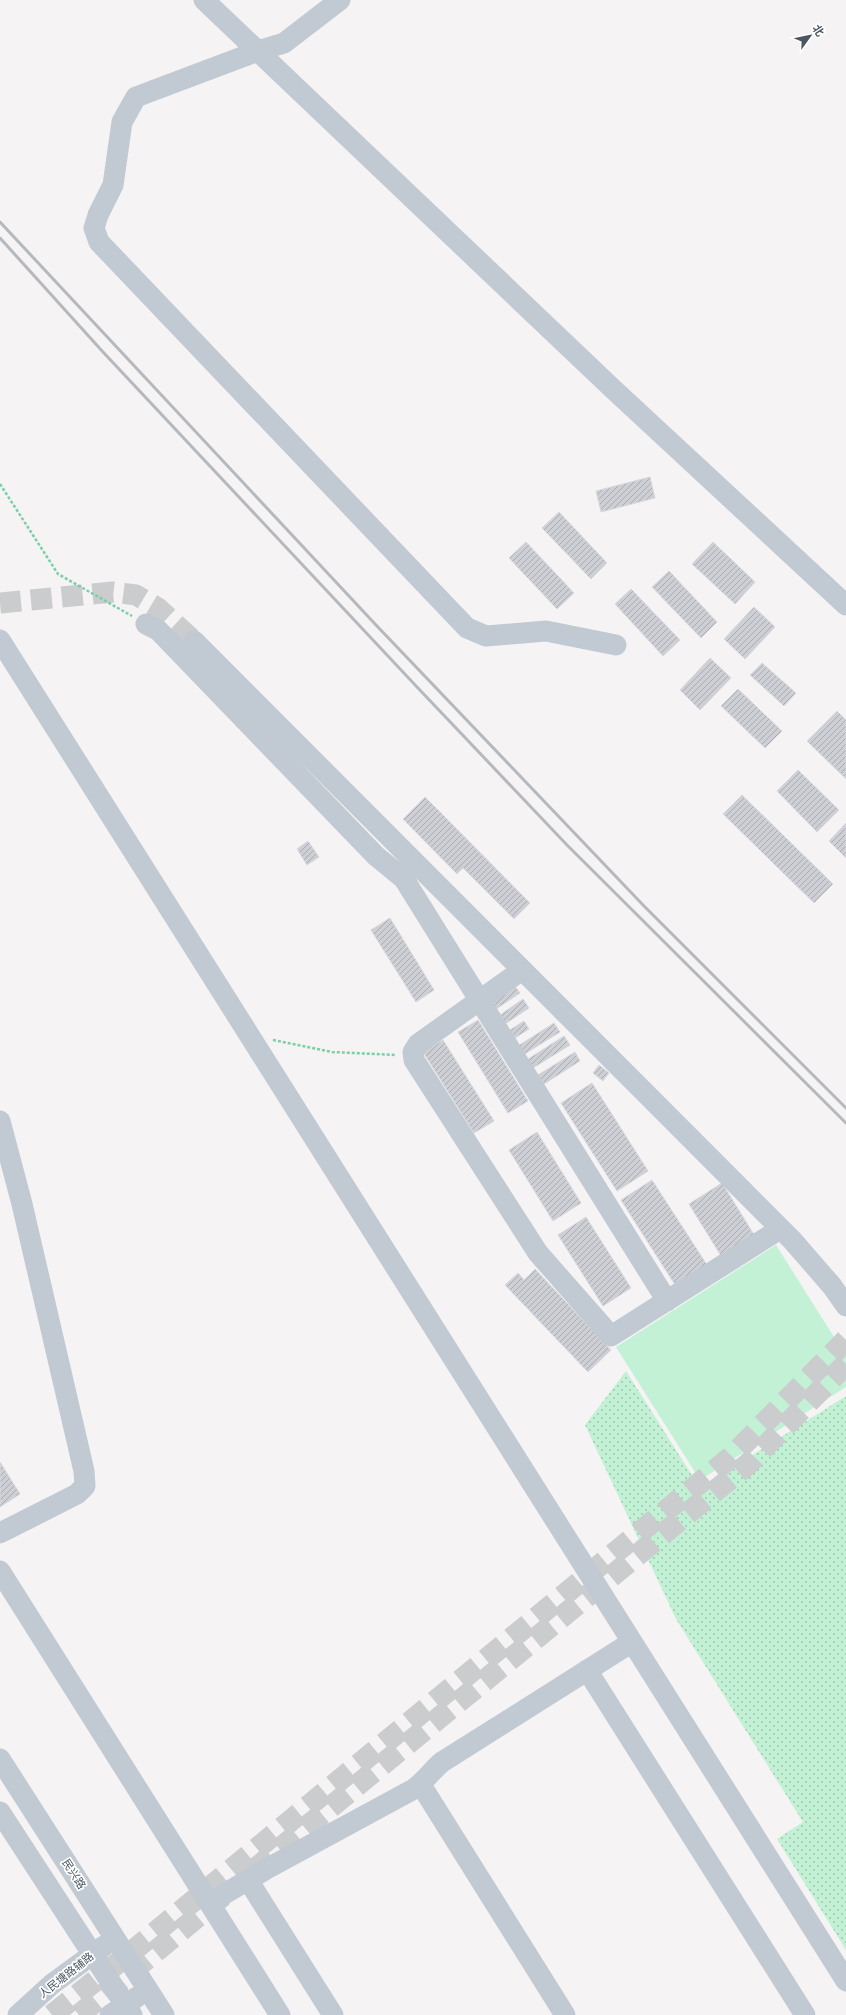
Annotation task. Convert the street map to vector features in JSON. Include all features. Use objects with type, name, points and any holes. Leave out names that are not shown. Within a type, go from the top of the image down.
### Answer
[{"type":"street","points":[[204,0],[613,389],[846,605]]},
{"type":"street","points":[[340,0],[284,43],[258,51],[136,98],[122,122],[113,185],[98,214],[94,228],[100,242],[467,628],[486,636],[546,631],[616,645]]},
{"type":"street","points":[[146,624],[158,630],[376,856],[411,872],[481,1000],[666,1301]]},
{"type":"street","points":[[0,640],[846,1981]]},
{"type":"street","points":[[194,640],[411,872],[522,970],[780,1229],[832,1286],[846,1306]]},
{"type":"street","points":[[522,970],[418,1044],[413,1052],[414,1060],[538,1253],[611,1336],[780,1229]]},
{"type":"street","points":[[0,1121],[29,1234],[83,1464],[85,1486],[77,1494],[0,1533]]},
{"type":"street","points":[[0,1571],[280,2015]]},
{"type":"street","points":[[209,1903],[421,1785],[434,1768],[442,1762],[632,1642]]},
{"type":"street","points":[[587,1670],[805,2015]]},
{"type":"street","name":"民兴路","points":[[0,1760],[116,1938],[164,2015]]},
{"type":"street","points":[[421,1785],[565,2015]]},
{"type":"street","points":[[0,1812],[92,1954],[122,2012],[148,1990]]},
{"type":"street","points":[[248,1880],[333,2015]]},
{"type":"street","name":"人民塘路辅路","points":[[25,2014],[52,1984],[116,1938]]},
{"type":"path","points":[[0,484],[58,574],[146,624]]},
{"type":"path","points":[[250,1036],[332,1052],[396,1055],[413,1052]]},
{"type":"green space","points":[[776,1245],[846,1356],[846,1387],[700,1480],[616,1347]]},
{"type":"green space","points":[[626,1371],[700,1488],[846,1396],[846,1950],[777,1839],[803,1822],[676,1619],[585,1425]]},
{"type":"building","points":[[650,477],[655,498],[601,512],[596,491]]},
{"type":"building","points":[[559,512],[607,563],[591,579],[542,528]]},
{"type":"building","points":[[526,542],[574,593],[557,609],[509,558]]},
{"type":"building","points":[[713,542],[755,582],[735,604],[692,564]]},
{"type":"building","points":[[669,571],[717,622],[701,638],[652,587]]},
{"type":"building","points":[[631,589],[680,640],[663,656],[615,604]]},
{"type":"building","points":[[754,607],[775,627],[745,659],[724,639]]},
{"type":"building","points":[[710,658],[731,678],[700,710],[680,690]]},
{"type":"building","points":[[762,663],[796,693],[784,706],[750,675]]},
{"type":"building","points":[[738,689],[782,731],[765,748],[721,706]]},
{"type":"building","points":[[837,711],[846,720],[846,779],[807,741]]},
{"type":"building","points":[[798,770],[839,810],[817,832],[777,791]]},
{"type":"building","points":[[742,795],[833,884],[814,903],[723,814]]},
{"type":"building","points":[[425,797],[530,903],[514,919],[463,868],[457,874],[403,819]]},
{"type":"building","points":[[846,823],[846,858],[829,841]]},
{"type":"building","points":[[308,841],[319,857],[307,865],[297,849]]},
{"type":"building","points":[[390,918],[434,990],[416,1002],[371,930]]},
{"type":"building","points":[[514,985],[520,993],[496,1009],[491,1000]]},
{"type":"building","points":[[523,999],[529,1008],[505,1024],[500,1015]]},
{"type":"building","points":[[478,1020],[528,1101],[508,1113],[458,1032]]},
{"type":"building","points":[[524,1021],[529,1029],[515,1038],[510,1030]]},
{"type":"building","points":[[554,1023],[560,1032],[523,1055],[518,1046]]},
{"type":"building","points":[[564,1036],[570,1045],[533,1068],[528,1059]]},
{"type":"building","points":[[443,1040],[494,1121],[474,1133],[423,1052]]},
{"type":"building","points":[[575,1052],[580,1061],[544,1084],[538,1075]]},
{"type":"building","points":[[599,1065],[609,1073],[603,1081],[593,1073]]},
{"type":"building","points":[[592,1083],[648,1171],[617,1191],[561,1103]]},
{"type":"building","points":[[537,1132],[581,1203],[553,1221],[509,1150]]},
{"type":"building","points":[[652,1180],[709,1268],[677,1288],[621,1200]]},
{"type":"building","points":[[722,1183],[756,1238],[723,1259],[689,1204]]},
{"type":"building","points":[[586,1217],[631,1288],[603,1306],[558,1235]]},
{"type":"building","points":[[535,1269],[611,1350],[588,1372],[505,1285],[518,1273],[524,1280]]},
{"type":"building","points":[[0,1462],[20,1494],[0,1507]]},
{"type":"tunnel","points":[[0,603],[113,592],[136,595],[158,608],[194,641]]},
{"type":"tunnel","points":[[52,2015],[134,1950],[731,1457],[846,1340]]},
{"type":"tunnel","points":[[254,1870],[748,1464],[846,1364]]},
{"type":"tunnel","points":[[79,2015],[226,1893]]},
{"type":"railway","points":[[0,222],[376,625],[644,906],[846,1108]]},
{"type":"railway","points":[[0,238],[103,352],[567,845],[846,1123]]}]
